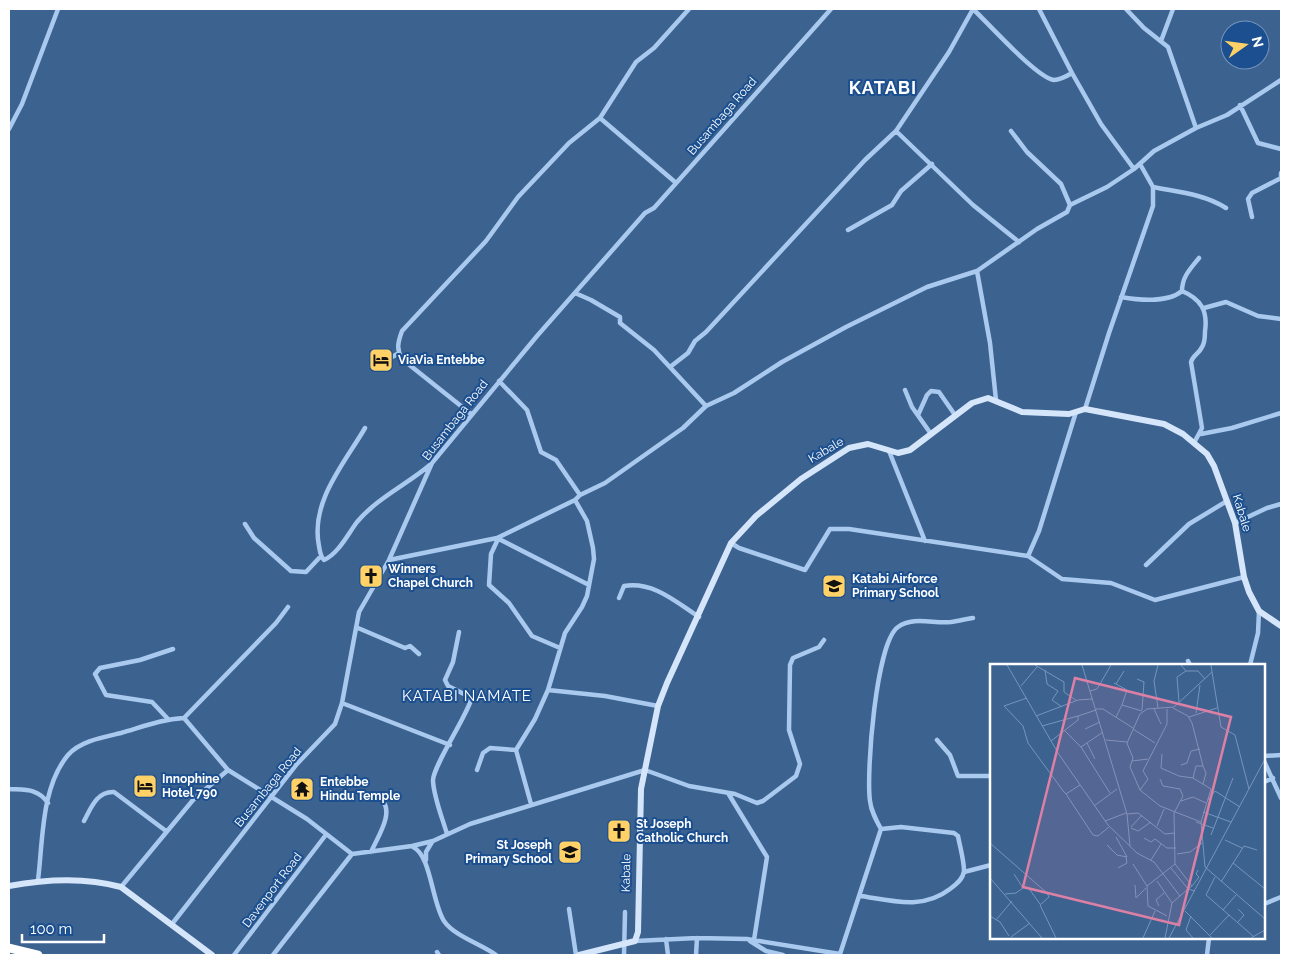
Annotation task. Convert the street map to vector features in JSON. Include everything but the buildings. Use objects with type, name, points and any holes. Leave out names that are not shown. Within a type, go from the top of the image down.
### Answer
[{"type":"highway","points":[[9,948],[38,955]]},
{"type":"street","points":[[9,129],[22,104],[58,9]]},
{"type":"street","points":[[471,414],[402,359],[397,342],[402,331],[486,241],[518,197],[569,143],[600,118],[636,62],[654,48],[689,9]]},
{"type":"street","name":"Busambaga Road","points":[[172,924],[296,764],[335,724],[342,704],[358,628],[359,612],[389,560],[432,463],[499,381],[645,213],[654,208],[675,182],[712,144],[736,113],[831,9]]},
{"type":"street","points":[[670,367],[688,353],[694,341],[706,332],[866,160],[896,131],[949,52],[973,9],[1025,60],[1049,78],[1059,79],[1072,73]]},
{"type":"street","points":[[1039,9],[1101,124],[1134,169]]},
{"type":"street","points":[[1126,9],[1168,47],[1196,128]]},
{"type":"street","points":[[1161,41],[1173,9]]},
{"type":"street","points":[[389,560],[498,538],[575,500],[580,495],[605,483],[683,428],[706,406],[846,327],[927,287],[977,271],[1067,212],[1070,205],[1094,195],[1134,169],[1154,151],[1196,128],[1218,120],[1281,80]]},
{"type":"street","points":[[1240,105],[1258,144],[1281,149]]},
{"type":"street","points":[[600,118],[675,182]]},
{"type":"street","points":[[896,131],[973,205],[1019,242]]},
{"type":"street","points":[[1011,131],[1027,152],[1061,184],[1070,205]]},
{"type":"street","points":[[848,230],[892,205],[901,191],[932,164]]},
{"type":"street","points":[[1085,409],[1153,206],[1153,187],[1140,164]]},
{"type":"street","points":[[1252,217],[1248,198],[1252,193],[1281,178],[1281,173]]},
{"type":"street","points":[[1153,187],[1195,195],[1216,202],[1226,208]]},
{"type":"street","points":[[1121,297],[1134,299],[1176,297],[1182,291],[1182,283],[1186,274],[1199,258]]},
{"type":"street","points":[[977,271],[990,343],[996,400]]},
{"type":"street","points":[[1182,291],[1194,296],[1204,308],[1206,325],[1203,345],[1192,356],[1191,362],[1202,428],[1201,434]]},
{"type":"street","points":[[575,293],[620,317],[620,323],[654,350],[706,406]]},
{"type":"street","points":[[1204,308],[1226,302],[1258,316],[1281,319]]},
{"type":"street","points":[[385,361],[399,354]]},
{"type":"street","points":[[499,381],[527,410],[541,452],[556,460],[580,495]]},
{"type":"street","points":[[905,390],[918,415],[931,434]]},
{"type":"street","points":[[918,415],[927,395],[931,391],[939,392],[955,415]]},
{"type":"street","name":"Kabale","points":[[635,941],[638,932],[640,798],[658,706],[731,542],[756,516],[777,498],[842,451],[858,445],[868,444],[898,453],[910,450],[955,415],[978,400],[996,400],[1014,410],[1032,413],[1069,414],[1085,409],[1164,424],[1183,434],[1194,443],[1206,454],[1214,466],[1235,523],[1244,578],[1259,610],[1281,626]]},
{"type":"street","points":[[1028,556],[1039,531],[1077,410]]},
{"type":"street","points":[[1194,443],[1197,436],[1201,434],[1232,428],[1281,413]]},
{"type":"street","points":[[365,428],[322,501],[317,524],[321,556],[324,560],[328,558],[359,520],[432,463]]},
{"type":"street","points":[[889,451],[925,541]]},
{"type":"street","points":[[531,804],[516,750],[535,719],[548,690],[565,633],[582,607],[594,559],[587,521],[575,500]]},
{"type":"street","points":[[1146,565],[1189,524],[1227,502]]},
{"type":"street","points":[[1235,523],[1267,508],[1281,504]]},
{"type":"street","points":[[245,524],[254,538],[291,571],[306,572],[321,556]]},
{"type":"street","points":[[731,542],[739,548],[805,570],[822,539],[830,529],[837,528],[1028,556],[1062,579],[1111,583],[1155,600],[1244,578]]},
{"type":"street","points":[[498,538],[589,585]]},
{"type":"street","points":[[498,538],[491,554],[488,585],[509,603],[532,636],[560,648]]},
{"type":"street","points":[[619,598],[624,586],[648,587],[661,592],[699,617]]},
{"type":"street","points":[[38,880],[48,803],[55,778],[68,754],[95,740],[168,719],[184,718],[276,623],[288,607]]},
{"type":"street","points":[[1250,664],[1258,633],[1259,610]]},
{"type":"street","points":[[569,909],[577,955],[626,945],[635,941],[697,938],[747,939],[840,954],[881,829],[874,816],[870,800],[870,755],[874,709],[882,664],[892,632],[899,626],[918,621],[950,622],[973,618]]},
{"type":"street","points":[[358,628],[399,646],[405,648],[410,646],[419,654]]},
{"type":"street","points":[[446,834],[433,780],[434,771],[450,745],[471,700],[470,697],[448,686],[444,680],[453,662],[459,632]]},
{"type":"street","points":[[184,718],[228,770],[307,819],[325,836],[352,854],[371,852],[433,841],[470,824],[645,770],[689,786],[728,793],[757,802],[763,801],[796,776],[800,764],[789,730],[790,665],[793,658],[819,647],[824,640]]},
{"type":"street","points":[[168,719],[152,702],[106,695],[95,674],[100,668],[140,660],[173,649]]},
{"type":"street","points":[[548,690],[605,696],[658,706]]},
{"type":"street","points":[[342,704],[450,745]]},
{"type":"street","points":[[936,740],[950,755],[958,776],[990,776]]},
{"type":"street","points":[[477,770],[483,753],[490,748],[516,750]]},
{"type":"street","points":[[1265,756],[1281,755]]},
{"type":"street","points":[[1265,763],[1281,798]]},
{"type":"street","points":[[121,887],[193,800],[228,770]]},
{"type":"street","points":[[1265,782],[1273,778]]},
{"type":"street","points":[[9,789],[30,790],[42,794],[48,803]]},
{"type":"street","points":[[84,821],[98,797],[106,792],[114,792],[166,832]]},
{"type":"street","points":[[728,793],[767,858],[754,940]]},
{"type":"street","points":[[371,852],[388,812],[387,804],[381,799]]},
{"type":"street","points":[[860,896],[902,902],[926,902],[939,898],[959,883],[964,872],[958,836],[954,833],[901,827],[881,829]]},
{"type":"street","name":"Davenport Road","points":[[234,955],[325,836]]},
{"type":"street","points":[[426,865],[426,852],[433,841]]},
{"type":"street","points":[[412,846],[421,852],[438,911],[445,922],[453,932],[473,940],[496,955]]},
{"type":"street","points":[[273,955],[352,854]]},
{"type":"street","points":[[964,872],[990,865]]},
{"type":"street","points":[[9,886],[38,880],[92,881],[121,887],[212,955]]},
{"type":"street","points":[[1265,904],[1281,897]]},
{"type":"street","points":[[624,955],[626,945],[625,912]]},
{"type":"street","points":[[696,955],[697,938]]},
{"type":"street","points":[[666,939],[668,955]]},
{"type":"street","points":[[747,939],[766,951],[783,955]]},
{"type":"street","points":[[1207,955],[1210,939]]},
{"type":"water","points":[[9,9],[1281,9],[1281,955],[9,955]]},
{"type":"place","name":"ViaVia Entebbe","points":[[381,360]]},
{"type":"place","name":"Winners Chapel Church","points":[[371,576]]},
{"type":"place","name":"Katabi Airforce Primary School","points":[[834,586]]},
{"type":"place","name":"Innophine Hotel 790","points":[[145,786]]},
{"type":"place","name":"Entebbe Hindu Temple","points":[[302,789]]},
{"type":"place","name":"St Joseph Catholic Church","points":[[619,831]]},
{"type":"place","name":"St Joseph Primary School","points":[[570,852]]},
{"type":"district","name":"KATABI","points":[[883,88]]},
{"type":"district","name":"KATABI NAMATE","points":[[467,696]]}]
